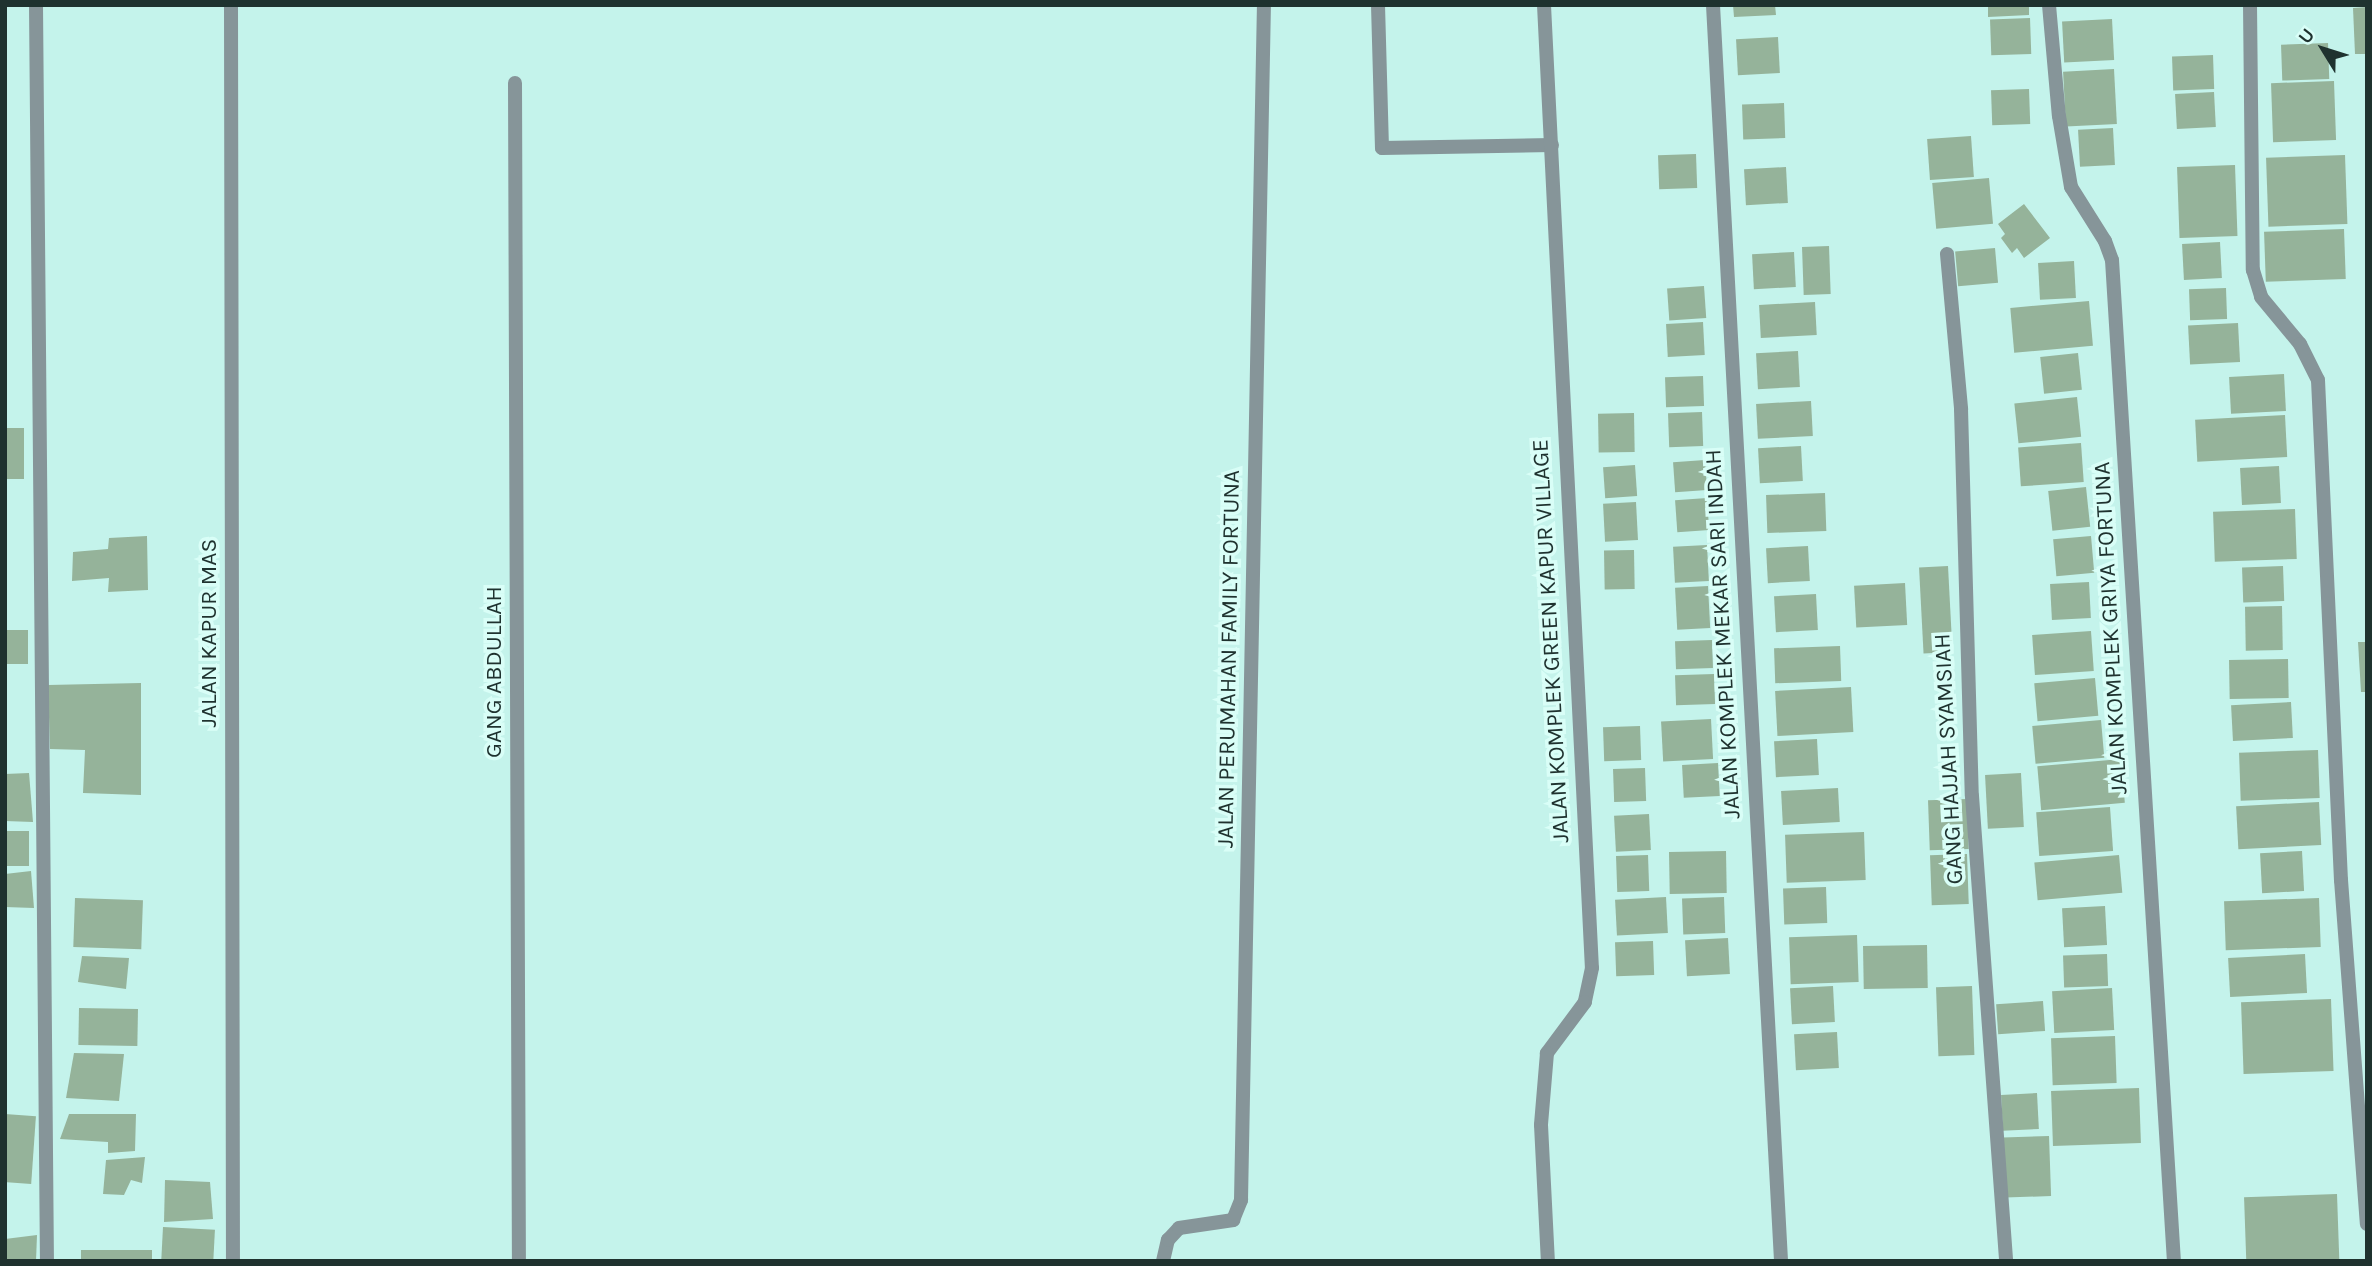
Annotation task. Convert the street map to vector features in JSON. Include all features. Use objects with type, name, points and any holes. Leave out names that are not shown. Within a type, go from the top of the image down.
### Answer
[{"type":"street","points":[[36,5],[47,1261]]},
{"type":"street","name":"JALAN KAPUR MAS","points":[[231,5],[233,1261]]},
{"type":"street","name":"JALAN PERUMAHAN FAMILY FORTUNA","points":[[1163,1261],[1168,1240],[1179,1228],[1233,1220],[1241,1200],[1264,5]]},
{"type":"street","points":[[1378,5],[1382,148],[1552,145]]},
{"type":"street","name":"JALAN KOMPLEK GREEN KAPUR VILLAGE","points":[[1544,5],[1592,968],[1585,1002],[1547,1053],[1541,1125],[1548,1261]]},
{"type":"street","name":"JALAN KOMPLEK MEKAR SARI INDAH","points":[[1713,5],[1781,1261]]},
{"type":"street","name":"JALAN KOMPLEK GRIYA FORTUNA","points":[[2049,5],[2068,176],[2077,202],[2105,241],[2112,260],[2174,1261]]},
{"type":"street","points":[[2250,5],[2253,270],[2260,297],[2300,344],[2318,380],[2341,880],[2367,1224]]},
{"type":"street","name":"GANG ABDULLAH","points":[[515,83],[519,1261]]},
{"type":"street","name":"GANG HAJJAH SYAMSIAH","points":[[1947,254],[1961,409],[1972,796],[2006,1261]]},
{"type":"building","points":[[1733,5],[1775,5],[1776,15],[1734,17]]},
{"type":"building","points":[[1988,5],[2029,5],[2029,15],[1988,17]]},
{"type":"building","points":[[2367,7],[2367,54],[2355,54],[2353,8]]},
{"type":"building","points":[[2030,18],[2031,54],[1991,55],[1990,19]]},
{"type":"building","points":[[2112,19],[2114,60],[2064,63],[2062,22]]},
{"type":"building","points":[[1778,37],[1780,73],[1738,75],[1736,39]]},
{"type":"building","points":[[2328,43],[2329,79],[2282,81],[2281,45]]},
{"type":"building","points":[[2213,55],[2214,89],[2173,90],[2172,56]]},
{"type":"building","points":[[2114,69],[2117,124],[2066,127],[2063,72]]},
{"type":"building","points":[[2334,81],[2336,140],[2273,142],[2271,83]]},
{"type":"building","points":[[2029,89],[2030,124],[1992,125],[1991,90]]},
{"type":"building","points":[[2214,92],[2216,127],[2177,129],[2175,94]]},
{"type":"building","points":[[1784,103],[1785,138],[1743,139],[1742,104]]},
{"type":"building","points":[[2113,128],[2115,165],[2080,167],[2078,130]]},
{"type":"building","points":[[1971,136],[1974,177],[1930,180],[1927,139]]},
{"type":"building","points":[[1696,154],[1697,188],[1659,189],[1658,155]]},
{"type":"building","points":[[2345,155],[2347,224],[2268,227],[2266,158]]},
{"type":"building","points":[[2235,165],[2237,236],[2180,238],[2177,167]]},
{"type":"building","points":[[1786,167],[1788,203],[1746,205],[1744,169]]},
{"type":"building","points":[[1989,178],[1993,224],[1936,229],[1932,183]]},
{"type":"building","points":[[2024,204],[2050,238],[2024,258],[2017,248],[2012,253],[2001,238],[2005,234],[1998,224]]},
{"type":"building","points":[[2344,229],[2346,279],[2266,282],[2264,232]]},
{"type":"building","points":[[2220,242],[2222,278],[2184,280],[2182,244]]},
{"type":"building","points":[[1829,246],[1831,294],[1804,295],[1802,247]]},
{"type":"building","points":[[1995,248],[1998,283],[1958,286],[1955,251]]},
{"type":"building","points":[[1794,252],[1796,287],[1754,289],[1752,254]]},
{"type":"building","points":[[2074,261],[2076,298],[2040,300],[2038,263]]},
{"type":"building","points":[[1704,286],[1706,318],[1669,321],[1667,289]]},
{"type":"building","points":[[2226,288],[2227,319],[2190,320],[2189,289]]},
{"type":"building","points":[[2089,301],[2093,346],[2014,353],[2010,308]]},
{"type":"building","points":[[1815,302],[1817,335],[1761,338],[1759,305]]},
{"type":"building","points":[[1703,322],[1705,355],[1668,357],[1666,324]]},
{"type":"building","points":[[2238,323],[2240,362],[2190,365],[2188,326]]},
{"type":"building","points":[[1798,351],[1800,387],[1758,389],[1756,353]]},
{"type":"building","points":[[2078,353],[2082,390],[2044,394],[2040,357]]},
{"type":"building","points":[[2284,374],[2286,411],[2231,414],[2229,377]]},
{"type":"building","points":[[1703,376],[1704,406],[1666,407],[1665,377]]},
{"type":"building","points":[[2077,397],[2081,437],[2019,443],[2014,404]]},
{"type":"building","points":[[1811,401],[1813,436],[1758,439],[1756,404]]},
{"type":"building","points":[[1702,412],[1703,446],[1669,447],[1668,413]]},
{"type":"building","points":[[1634,413],[1635,452],[1599,453],[1598,414]]},
{"type":"building","points":[[2285,415],[2287,457],[2197,462],[2195,420]]},
{"type":"building","points":[[5,428],[24,428],[24,479],[5,479]]},
{"type":"building","points":[[2081,443],[2084,482],[2021,486],[2018,447]]},
{"type":"building","points":[[1801,446],[1803,481],[1760,483],[1758,448]]},
{"type":"building","points":[[1705,460],[1707,490],[1675,492],[1673,462]]},
{"type":"building","points":[[1635,465],[1637,496],[1605,498],[1603,467]]},
{"type":"building","points":[[2279,466],[2281,503],[2242,505],[2240,468]]},
{"type":"building","points":[[2086,487],[2090,527],[2052,531],[2048,491]]},
{"type":"building","points":[[1825,493],[1826,531],[1767,533],[1766,495]]},
{"type":"building","points":[[1707,498],[1709,530],[1677,532],[1675,500]]},
{"type":"building","points":[[1636,502],[1638,540],[1605,542],[1603,504]]},
{"type":"building","points":[[2295,509],[2297,559],[2215,562],[2213,512]]},
{"type":"building","points":[[147,536],[148,590],[108,592],[109,578],[72,581],[73,552],[108,549],[109,538]]},
{"type":"building","points":[[2091,536],[2094,573],[2056,576],[2053,539]]},
{"type":"building","points":[[1707,545],[1709,581],[1675,583],[1673,547]]},
{"type":"building","points":[[1808,546],[1810,581],[1768,583],[1766,548]]},
{"type":"building","points":[[1634,550],[1635,589],[1605,590],[1604,551]]},
{"type":"building","points":[[1948,566],[1953,652],[1924,653],[1919,568]]},
{"type":"building","points":[[2283,566],[2284,601],[2243,602],[2242,567]]},
{"type":"building","points":[[2089,582],[2091,618],[2052,620],[2050,584]]},
{"type":"building","points":[[1905,583],[1907,625],[1856,628],[1854,586]]},
{"type":"building","points":[[1708,586],[1710,628],[1677,630],[1675,588]]},
{"type":"building","points":[[1816,594],[1818,630],[1776,632],[1774,596]]},
{"type":"building","points":[[2282,606],[2283,650],[2246,651],[2245,607]]},
{"type":"building","points":[[5,630],[28,630],[28,664],[5,664]]},
{"type":"building","points":[[2091,631],[2094,671],[2035,675],[2032,635]]},
{"type":"building","points":[[1712,640],[1713,668],[1676,669],[1675,641]]},
{"type":"building","points":[[2358,642],[2367,642],[2367,692],[2361,692]]},
{"type":"building","points":[[1840,646],[1841,681],[1775,683],[1774,648]]},
{"type":"building","points":[[2288,659],[2289,698],[2230,699],[2229,660]]},
{"type":"building","points":[[1714,674],[1715,704],[1676,705],[1675,675]]},
{"type":"building","points":[[2095,678],[2098,716],[2038,721],[2034,683]]},
{"type":"building","points":[[141,683],[141,795],[83,793],[85,750],[50,749],[48,685]]},
{"type":"building","points":[[1851,687],[1853,732],[1777,736],[1775,691]]},
{"type":"building","points":[[2291,702],[2293,738],[2233,741],[2231,705]]},
{"type":"building","points":[[1711,719],[1713,759],[1663,762],[1661,722]]},
{"type":"building","points":[[2101,720],[2104,758],[2036,764],[2032,726]]},
{"type":"building","points":[[1640,726],[1641,760],[1604,761],[1603,727]]},
{"type":"building","points":[[1817,739],[1819,775],[1776,777],[1774,741]]},
{"type":"building","points":[[2318,750],[2320,798],[2241,801],[2239,753]]},
{"type":"building","points":[[2121,759],[2125,803],[2041,810],[2037,766]]},
{"type":"building","points":[[1718,763],[1720,796],[1684,798],[1682,765]]},
{"type":"building","points":[[1645,768],[1646,801],[1614,802],[1613,769]]},
{"type":"building","points":[[29,773],[33,822],[5,821],[5,774]]},
{"type":"building","points":[[2021,773],[2024,827],[1988,829],[1985,775]]},
{"type":"building","points":[[1838,788],[1840,822],[1783,825],[1781,791]]},
{"type":"building","points":[[1967,799],[1969,849],[1930,850],[1928,800]]},
{"type":"building","points":[[2319,802],[2321,845],[2238,849],[2236,806]]},
{"type":"building","points":[[2110,807],[2113,851],[2039,856],[2036,812]]},
{"type":"building","points":[[1649,814],[1651,850],[1616,852],[1614,816]]},
{"type":"building","points":[[5,831],[29,831],[29,866],[5,866]]},
{"type":"building","points":[[1864,832],[1866,880],[1787,883],[1785,835]]},
{"type":"building","points":[[1726,851],[1727,893],[1670,894],[1669,852]]},
{"type":"building","points":[[2302,851],[2304,891],[2262,893],[2260,853]]},
{"type":"building","points":[[1967,854],[1969,904],[1932,905],[1930,855]]},
{"type":"building","points":[[1648,855],[1649,891],[1617,892],[1616,856]]},
{"type":"building","points":[[2119,855],[2122,893],[2038,900],[2034,862]]},
{"type":"building","points":[[31,871],[34,908],[5,907],[5,874]]},
{"type":"building","points":[[1826,887],[1827,923],[1784,924],[1783,889]]},
{"type":"building","points":[[1666,897],[1668,933],[1617,936],[1615,900]]},
{"type":"building","points":[[1724,897],[1725,933],[1683,934],[1682,898]]},
{"type":"building","points":[[75,898],[143,900],[141,949],[73,947]]},
{"type":"building","points":[[2319,898],[2321,947],[2226,950],[2224,901]]},
{"type":"building","points":[[2105,906],[2107,945],[2064,947],[2062,908]]},
{"type":"building","points":[[1857,935],[1859,982],[1791,984],[1789,937]]},
{"type":"building","points":[[1728,938],[1730,974],[1687,976],[1685,940]]},
{"type":"building","points":[[1653,941],[1654,975],[1616,976],[1615,942]]},
{"type":"building","points":[[1927,945],[1928,988],[1864,989],[1863,946]]},
{"type":"building","points":[[2107,954],[2108,986],[2064,988],[2063,956]]},
{"type":"building","points":[[2305,954],[2307,993],[2230,997],[2228,958]]},
{"type":"building","points":[[82,956],[129,958],[126,989],[78,982]]},
{"type":"building","points":[[1833,986],[1835,1022],[1792,1024],[1790,988]]},
{"type":"building","points":[[1972,986],[1974,1055],[1938,1056],[1936,987]]},
{"type":"building","points":[[2112,988],[2114,1030],[2054,1033],[2052,991]]},
{"type":"building","points":[[2331,999],[2334,1071],[2244,1074],[2241,1002]]},
{"type":"building","points":[[2043,1001],[2045,1031],[1998,1034],[1996,1004]]},
{"type":"building","points":[[79,1008],[138,1009],[137,1046],[78,1045]]},
{"type":"building","points":[[1837,1032],[1839,1068],[1796,1070],[1794,1034]]},
{"type":"building","points":[[2115,1036],[2117,1083],[2053,1085],[2051,1038]]},
{"type":"building","points":[[74,1053],[124,1054],[119,1101],[66,1098]]},
{"type":"building","points":[[2139,1088],[2141,1143],[2053,1146],[2051,1091]]},
{"type":"building","points":[[2037,1093],[2039,1129],[2003,1131],[2001,1095]]},
{"type":"building","points":[[5,1114],[36,1116],[31,1184],[5,1182]]},
{"type":"building","points":[[69,1114],[136,1114],[135,1151],[108,1153],[108,1142],[60,1139]]},
{"type":"building","points":[[2049,1136],[2051,1196],[2005,1198],[2003,1138]]},
{"type":"building","points":[[145,1157],[142,1183],[131,1180],[124,1195],[103,1194],[106,1160]]},
{"type":"building","points":[[165,1180],[210,1182],[213,1219],[164,1222]]},
{"type":"building","points":[[2337,1194],[2339,1261],[2246,1261],[2244,1197]]},
{"type":"building","points":[[163,1227],[215,1230],[213,1261],[161,1261]]},
{"type":"building","points":[[37,1235],[36,1261],[5,1261],[5,1239]]},
{"type":"building","points":[[81,1250],[152,1250],[152,1261],[81,1261]]}]
